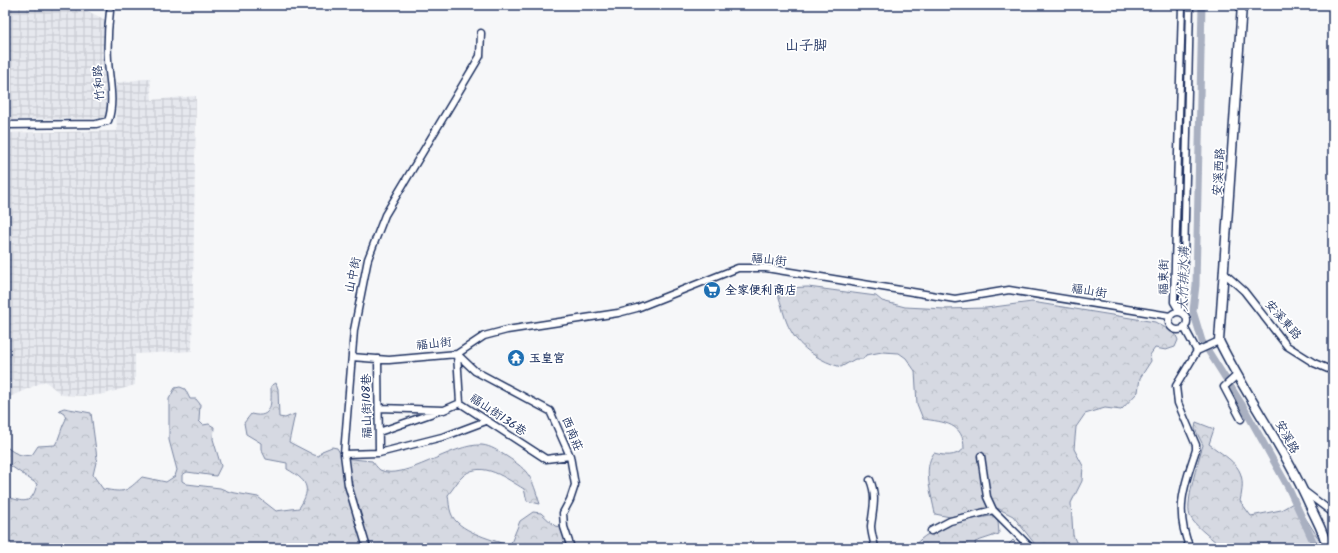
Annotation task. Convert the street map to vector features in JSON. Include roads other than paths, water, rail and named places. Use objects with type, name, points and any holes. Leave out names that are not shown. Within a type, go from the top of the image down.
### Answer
[{"type":"street","name":"福東街","points":[[1180,312],[1183,303],[1190,5]]},
{"type":"street","name":"安溪西路","points":[[1219,341],[1242,5]]},
{"type":"street","name":"福東街","points":[[1180,312],[1174,302],[1181,8]]},
{"type":"street","points":[[1181,8],[1190,12]]},
{"type":"street","name":"竹和路","points":[[5,125],[96,124],[108,121],[112,110],[108,60],[108,28],[110,11]]},
{"type":"street","name":"山中街","points":[[367,548],[348,485],[344,454],[354,330],[368,259],[385,215],[480,56],[481,33]]},
{"type":"street","points":[[1181,39],[1190,39]]},
{"type":"street","points":[[1180,86],[1188,86]]},
{"type":"street","points":[[1178,144],[1187,144]]},
{"type":"street","name":"福山街","points":[[352,357],[389,360],[457,354],[484,336],[507,330],[618,313],[637,308],[738,268],[766,268],[955,299],[998,290],[1029,292],[1170,316]]},
{"type":"street","name":"安溪東路","points":[[1224,273],[1244,291],[1287,346],[1314,363],[1333,371]]},
{"type":"street","points":[[1184,327],[1179,330],[1173,328],[1169,323],[1170,316],[1174,313],[1180,312],[1186,318],[1184,327],[1197,351]]},
{"type":"street","points":[[1190,548],[1186,538],[1181,509],[1183,489],[1196,450],[1196,445],[1178,403],[1176,386],[1197,351],[1219,341]]},
{"type":"street","name":"安溪路","points":[[1219,341],[1235,377],[1263,418],[1304,491],[1327,548]]},
{"type":"street","name":"福山街136巷","points":[[457,354],[460,403],[546,459],[570,456]]},
{"type":"street","name":"西南莊","points":[[457,354],[475,371],[550,411],[570,456],[575,485],[570,500],[563,513],[564,527],[571,548]]},
{"type":"street","name":"福山街108巷","points":[[378,359],[379,453]]},
{"type":"street","points":[[1235,377],[1224,387],[1241,419]]},
{"type":"street","points":[[379,432],[460,403]]},
{"type":"street","points":[[379,408],[444,410]]},
{"type":"street","points":[[344,454],[379,453],[446,436],[486,421]]},
{"type":"street","points":[[981,456],[987,497],[993,510],[1031,548]]},
{"type":"street","points":[[870,480],[875,491],[875,510],[871,528],[875,548]]},
{"type":"street","points":[[1304,491],[1333,513]]},
{"type":"street","points":[[931,531],[950,521],[993,510]]},
{"type":"waterway","name":"大竹排水溝","points":[[1202,5],[1196,285],[1193,311],[1202,341],[1243,406],[1288,487],[1316,548]]},
{"type":"place","name":"全家便利商店","points":[[712,290]]},
{"type":"place","name":"玉皇宮","points":[[516,358]]},
{"type":"district","name":"山子脚","points":[[806,46]]}]
